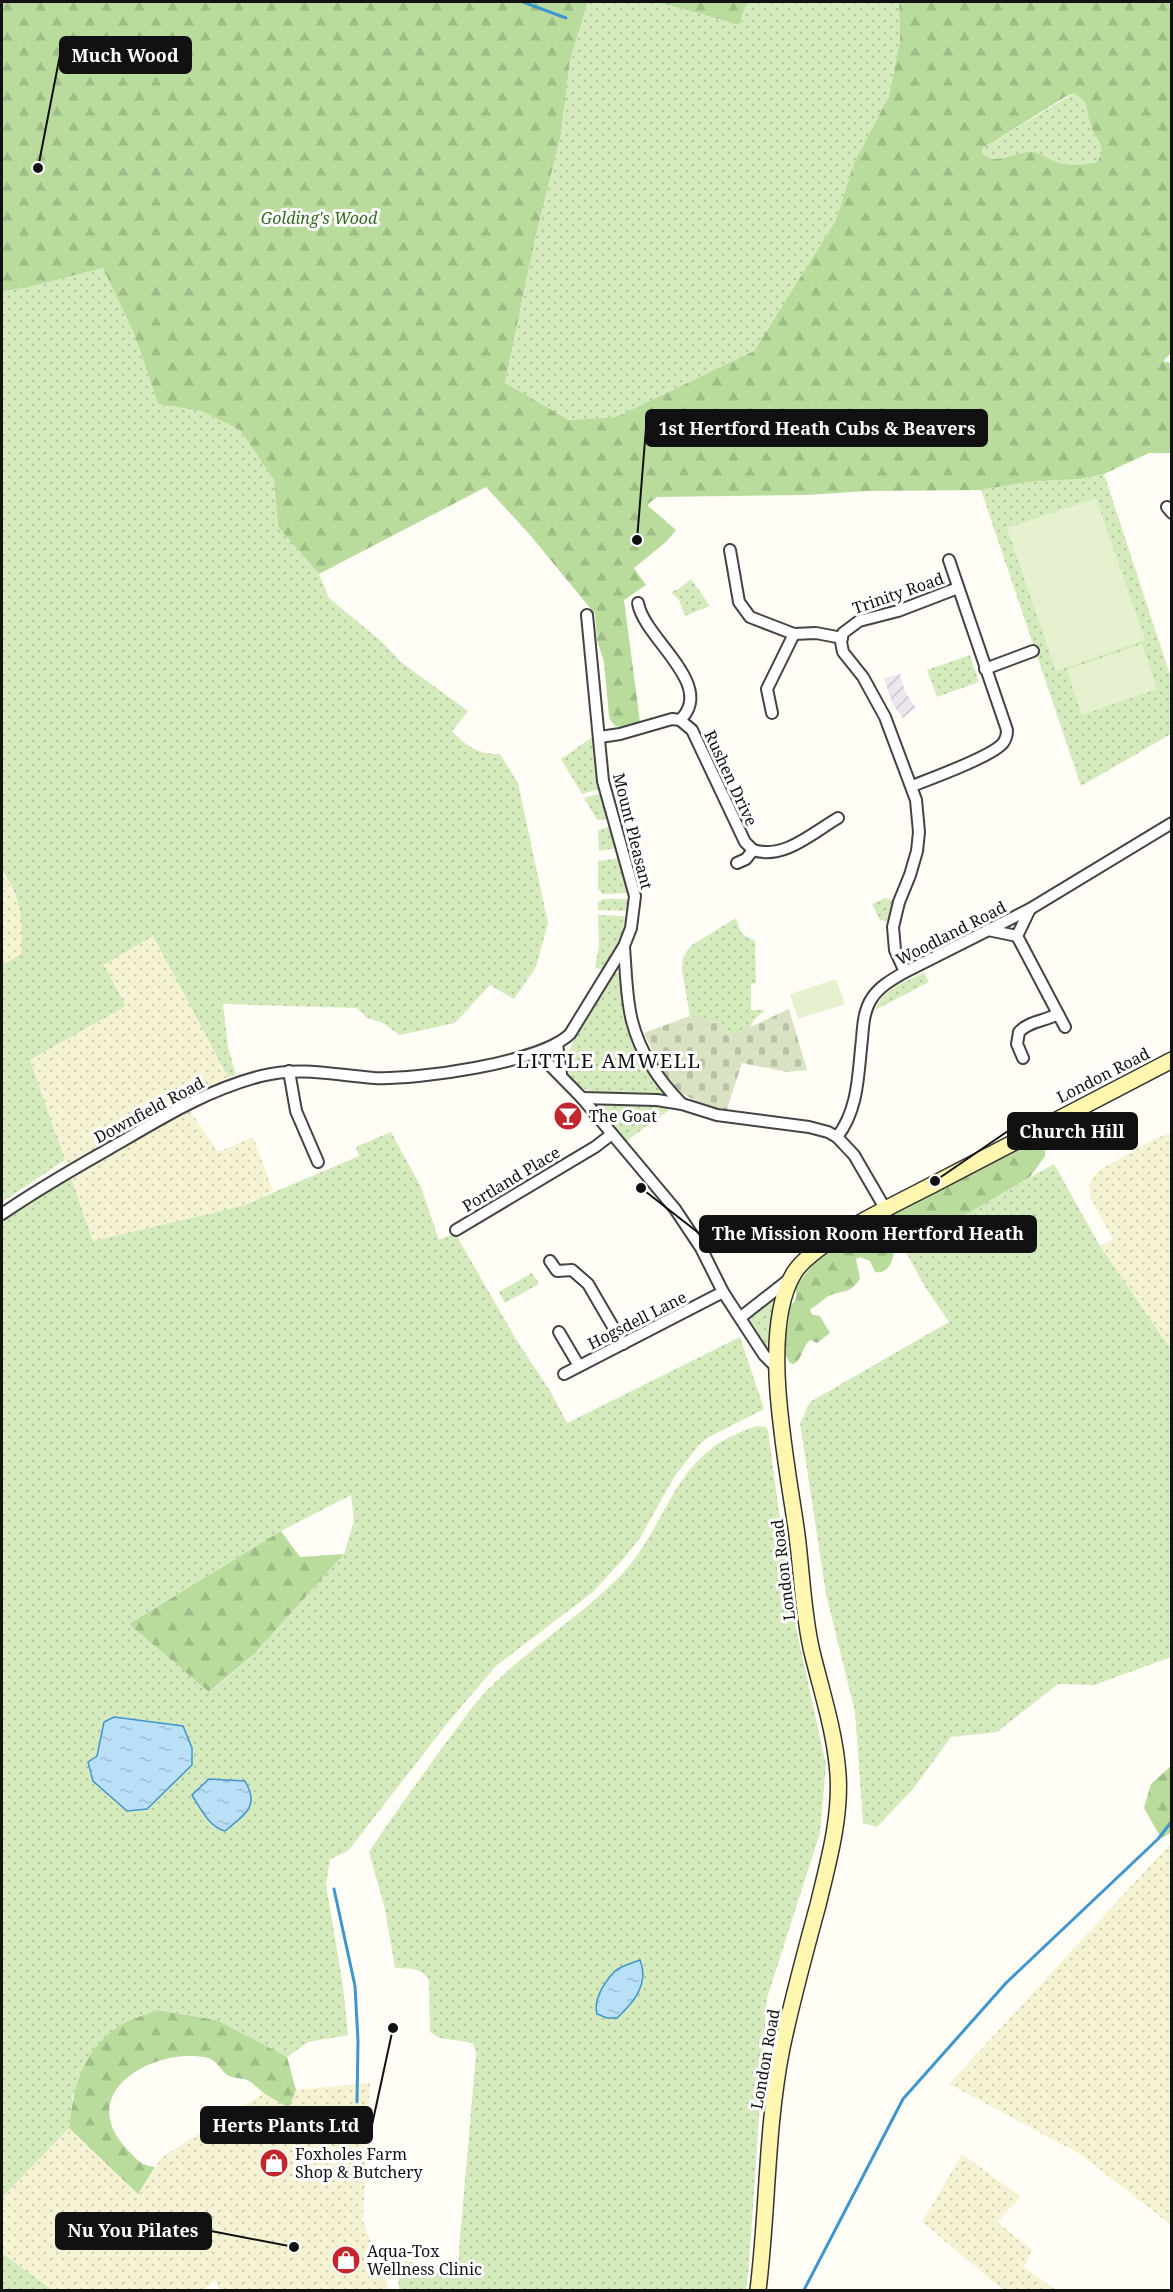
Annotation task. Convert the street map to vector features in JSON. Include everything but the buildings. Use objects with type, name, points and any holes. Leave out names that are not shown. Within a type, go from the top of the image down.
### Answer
[{"type":"main road","name":"London Road","points":[[758,2290],[775,2089],[788,2024],[831,1851],[839,1779],[834,1737],[812,1650],[805,1611],[776,1367],[778,1324],[783,1301],[792,1277],[800,1265],[817,1249],[886,1210],[1172,1060]]},
{"type":"street","points":[[730,550],[737,596],[745,612],[759,621],[794,634],[816,633],[842,638]]},
{"type":"street","name":"Trinity Road","points":[[912,786],[959,767],[999,747],[1004,742],[1006,730],[949,560]]},
{"type":"street","name":"Trinity Road","points":[[905,972],[895,950],[893,927],[899,902],[917,851],[919,813],[912,786],[885,717],[863,676],[843,652],[842,638],[847,628],[859,621],[898,612],[958,588]]},
{"type":"street","points":[[600,737],[620,734],[667,720],[680,720],[689,709],[691,694],[689,686],[642,614],[639,603]]},
{"type":"street","name":"Mount Pleasant","points":[[538,1053],[557,1044],[576,1027],[624,946],[631,928],[635,906],[635,889],[605,791],[587,615]]},
{"type":"street","points":[[772,713],[767,689],[794,634]]},
{"type":"street","points":[[985,669],[1033,651]]},
{"type":"street","name":"Rushen Drive","points":[[680,720],[692,730],[745,842],[753,850],[761,853],[778,852],[838,818]]},
{"type":"street","name":"Woodland Road","points":[[837,1137],[848,1123],[854,1105],[864,1020],[870,1002],[882,987],[905,972],[1030,909],[1172,823]]},
{"type":"street","name":"Rushen Drive","points":[[737,863],[746,859],[753,850]]},
{"type":"street","points":[[1017,936],[1030,909]]},
{"type":"street","points":[[988,930],[1017,936]]},
{"type":"street","points":[[1017,936],[1065,1027]]},
{"type":"street","name":"Mount Pleasant","points":[[624,946],[632,1020],[639,1041],[664,1084],[682,1104]]},
{"type":"street","points":[[1023,1058],[1017,1044],[1019,1032],[1029,1024],[1047,1020],[1058,1014]]},
{"type":"street","points":[[557,1044],[561,1074]]},
{"type":"street","points":[[538,1053],[561,1074],[675,1209],[701,1248],[723,1292],[764,1355],[776,1367]]},
{"type":"street","name":"Downfield Road","points":[[2,1214],[37,1189],[182,1106],[232,1084],[289,1071],[306,1070],[386,1078],[455,1071],[538,1053]]},
{"type":"street","points":[[289,1071],[296,1110],[318,1162]]},
{"type":"street","points":[[582,1098],[657,1100],[682,1104],[717,1115],[808,1127],[828,1132],[837,1137],[854,1155],[886,1210]]},
{"type":"street","name":"Portland Place","points":[[456,1230],[595,1147],[612,1134]]},
{"type":"street","points":[[550,1261],[557,1271],[572,1270],[588,1284],[623,1344]]},
{"type":"street","points":[[741,1317],[792,1277]]},
{"type":"street","name":"Hogsdell Lane","points":[[564,1374],[723,1292]]},
{"type":"street","points":[[559,1332],[579,1366]]},
{"type":"shaded area","points":[[900,674],[905,692],[916,708],[903,718],[892,703],[884,678]]},
{"type":"shaded area","points":[[2,870],[20,906],[23,923],[21,954],[2,965]]},
{"type":"shaded area","points":[[153,936],[228,1077],[182,1099],[218,1152],[253,1137],[273,1191],[242,1206],[93,1241],[30,1060],[126,1006],[104,965]]},
{"type":"shaded area","points":[[1171,1133],[1171,1348],[1100,1246],[1113,1239],[1091,1199],[1089,1188],[1091,1179],[1098,1171],[1154,1139]]},
{"type":"shaded area","points":[[1171,1843],[1171,2225],[1080,2154],[949,2084]]},
{"type":"shaded area","points":[[370,2083],[363,2221],[389,2290],[220,2290],[214,2280],[204,2290],[52,2290],[2,2253],[2,2198],[69,2128],[138,2194],[162,2157],[264,2093],[289,2108],[296,2090]]},
{"type":"shaded area","points":[[962,2154],[1021,2197],[997,2222],[1032,2250],[1024,2267],[1056,2290],[1003,2290],[922,2222]]},
{"type":"green space","name":"Golding's Wood","points":[[2,2],[588,2],[570,60],[561,134],[535,239],[505,383],[569,420],[616,417],[754,351],[836,220],[854,163],[889,96],[900,41],[899,2],[1171,2],[1172,352],[1163,361],[1171,363],[1171,453],[1149,453],[1104,474],[1080,479],[1027,482],[981,490],[657,497],[647,505],[676,530],[666,542],[634,568],[646,585],[624,600],[640,722],[626,727],[614,725],[609,716],[604,662],[597,640],[595,614],[530,535],[486,487],[319,574],[278,527],[274,480],[240,430],[201,411],[158,404],[135,336],[103,268],[25,288],[2,291]],"holes":[[[1074,93],[1085,102],[1092,130],[1100,143],[1102,153],[1097,162],[1079,165],[1065,164],[1034,152],[993,159],[982,152],[983,148],[1065,97]]]},
{"type":"green space","points":[[588,2],[662,3],[739,25],[747,2],[899,2],[900,41],[889,96],[854,163],[836,220],[754,351],[616,417],[569,420],[505,384],[535,239],[561,134],[570,60]]},
{"type":"green space","points":[[652,2],[747,2],[739,25]]},
{"type":"green space","points":[[1074,93],[1085,102],[1092,130],[1100,143],[1102,153],[1097,162],[1078,165],[1064,164],[1034,152],[993,159],[982,152],[983,148]]},
{"type":"green space","points":[[103,268],[135,336],[158,404],[201,411],[240,430],[274,480],[278,527],[319,574],[329,598],[382,642],[401,662],[468,711],[452,731],[457,737],[479,751],[500,754],[518,783],[548,923],[536,967],[514,999],[490,985],[455,1023],[400,1035],[383,1023],[367,1018],[357,1008],[223,1004],[228,1047],[236,1075],[228,1077],[153,936],[104,965],[126,1006],[30,1060],[65,1160],[2,1202],[2,965],[21,954],[22,929],[20,910],[14,891],[2,870],[2,291],[25,288]]},
{"type":"green space","points":[[1104,474],[1171,678],[1171,734],[1081,786],[981,490],[1027,482],[1080,479]]},
{"type":"green space","points":[[1096,498],[1145,640],[1056,671],[1007,528]]},
{"type":"green space","points":[[691,579],[710,606],[685,616],[679,600],[671,592],[679,589]]},
{"type":"green space","points":[[1142,644],[1157,689],[1082,715],[1067,670]]},
{"type":"green space","points":[[970,655],[979,682],[937,697],[927,670]]},
{"type":"green space","points":[[594,736],[599,789],[582,794],[561,759]]},
{"type":"green space","points":[[598,794],[607,819],[597,820],[584,798]]},
{"type":"green space","points":[[609,827],[616,848],[599,851],[598,830]]},
{"type":"green space","points":[[619,858],[628,893],[603,894],[598,889],[598,861]]},
{"type":"green space","points":[[885,898],[893,900],[888,921],[880,920],[872,904]]},
{"type":"green space","points":[[603,899],[629,899],[627,911],[598,910],[598,902]]},
{"type":"green space","points":[[598,915],[625,916],[626,918],[621,937],[602,970],[595,967],[599,945]]},
{"type":"green space","points":[[736,918],[742,933],[755,941],[756,983],[751,984],[751,1010],[765,1010],[754,1020],[749,1029],[729,1037],[713,1022],[690,1016],[682,970],[683,957],[692,945]]},
{"type":"green space","points":[[614,972],[620,974],[623,981],[626,1005],[666,1097],[596,1093],[581,1087],[571,1079],[567,1070],[567,1060],[575,1038]]},
{"type":"green space","points":[[924,972],[929,982],[875,1010],[889,991]]},
{"type":"green space","points":[[836,979],[845,1004],[798,1019],[790,994]]},
{"type":"green space","points":[[789,1009],[807,1070],[787,1072],[742,1063],[727,1109],[715,1108],[680,1092],[665,1076],[644,1033],[690,1016],[721,1024],[729,1037]]},
{"type":"green space","points":[[626,1102],[665,1106],[669,1110],[625,1142],[599,1108],[603,1103]]},
{"type":"green space","points":[[391,1132],[421,1187],[439,1240],[455,1233],[567,1423],[740,1337],[764,1409],[707,1438],[699,1445],[674,1477],[640,1538],[624,1558],[593,1592],[496,1666],[449,1721],[348,1851],[330,1859],[326,1884],[343,1986],[348,2035],[308,2042],[287,2057],[217,2020],[159,2010],[73,2095],[69,2128],[2,2198],[2,1220],[71,1178],[93,1241],[242,1206],[359,1156],[356,1147]],"holes":[[[351,1495],[354,1521],[344,1554],[255,1653],[210,1692],[129,1624],[281,1531]]]},
{"type":"green space","points":[[1031,1137],[1039,1139],[1045,1147],[1045,1156],[1030,1177],[946,1226],[941,1223],[929,1225],[912,1218],[903,1220],[893,1217],[893,1212],[900,1206],[1008,1155],[1014,1148],[1020,1148],[1026,1139]]},
{"type":"green space","points":[[1054,1164],[1100,1246],[1171,1348],[1171,1657],[1094,1685],[1058,1684],[997,1732],[951,1737],[913,1789],[877,1827],[863,1823],[855,1712],[826,1594],[800,1423],[810,1402],[949,1322],[925,1287],[891,1225],[942,1227]]},
{"type":"green space","points":[[884,1228],[889,1233],[894,1247],[888,1268],[882,1272],[875,1272],[870,1261],[860,1257],[856,1259],[860,1279],[856,1284],[848,1290],[827,1297],[810,1309],[812,1315],[820,1316],[830,1333],[817,1343],[810,1340],[797,1362],[790,1363],[784,1349],[784,1342],[789,1308],[796,1299],[796,1286],[819,1257],[840,1248],[868,1229]]},
{"type":"green space","points":[[532,1273],[539,1284],[505,1303],[499,1292]]},
{"type":"green space","points":[[776,1294],[778,1295],[770,1353],[767,1353],[747,1319]]},
{"type":"green space","points":[[766,1427],[768,1431],[793,1614],[826,1765],[820,1833],[767,1998],[746,2290],[399,2290],[398,2268],[407,2261],[459,2275],[459,2250],[476,2054],[473,2043],[440,2038],[430,2032],[429,1981],[419,1971],[395,1968],[385,1909],[369,1852],[481,1697],[497,1680],[588,1606],[622,1574],[649,1538],[683,1479],[697,1462],[713,1447],[749,1428]]},
{"type":"green space","points":[[281,1531],[300,1557],[344,1554],[255,1653],[209,1692],[129,1624]]},
{"type":"green space","points":[[1171,1766],[1171,1833],[1161,1838],[1144,1808],[1151,1784]]},
{"type":"green space","points":[[158,2010],[217,2020],[287,2057],[296,2090],[289,2108],[265,2094],[250,2081],[229,2076],[208,2058],[187,2056],[166,2059],[145,2066],[128,2078],[115,2092],[109,2109],[112,2128],[126,2148],[142,2163],[155,2167],[138,2194],[69,2128],[77,2084],[88,2058],[96,2047],[119,2026]]},
{"type":"green space","points":[[2,2253],[52,2290],[2,2290]]},
{"type":"water","points":[[114,1717],[183,1726],[192,1748],[192,1765],[147,1809],[127,1811],[93,1781],[88,1762],[97,1756],[104,1722]]},
{"type":"water","points":[[209,1779],[245,1781],[249,1790],[251,1804],[244,1815],[225,1831],[210,1822],[192,1795]]},
{"type":"water","points":[[640,1960],[643,1977],[638,1992],[629,2006],[617,2018],[607,2018],[597,2014],[598,1997],[610,1976],[620,1968]]},
{"type":"waterway","points":[[523,2],[566,18]]},
{"type":"waterway","points":[[804,2290],[903,2099],[1006,1983],[1158,1839],[1172,1821]]},
{"type":"waterway","points":[[334,1889],[355,1986],[358,2041],[357,2102]]},
{"type":"place","name":"Much Wood","points":[[38,168]]},
{"type":"place","name":"1st Hertford Heath Cubs & Beavers","points":[[637,540]]},
{"type":"place","name":"The Goat","points":[[568,1116]]},
{"type":"place","name":"Church Hill","points":[[935,1181]]},
{"type":"place","name":"The Mission Room Hertford Heath","points":[[641,1188]]},
{"type":"place","name":"Herts Plants Ltd","points":[[393,2028]]},
{"type":"place","name":"Foxholes Farm Shop & Butchery","points":[[274,2163]]},
{"type":"place","name":"Nu You Pilates","points":[[294,2247]]},
{"type":"place","name":"Aqua-Tox Wellness Clinic","points":[[346,2260]]},
{"type":"district","name":"LITTLE AMWELL","points":[[609,1060]]}]
